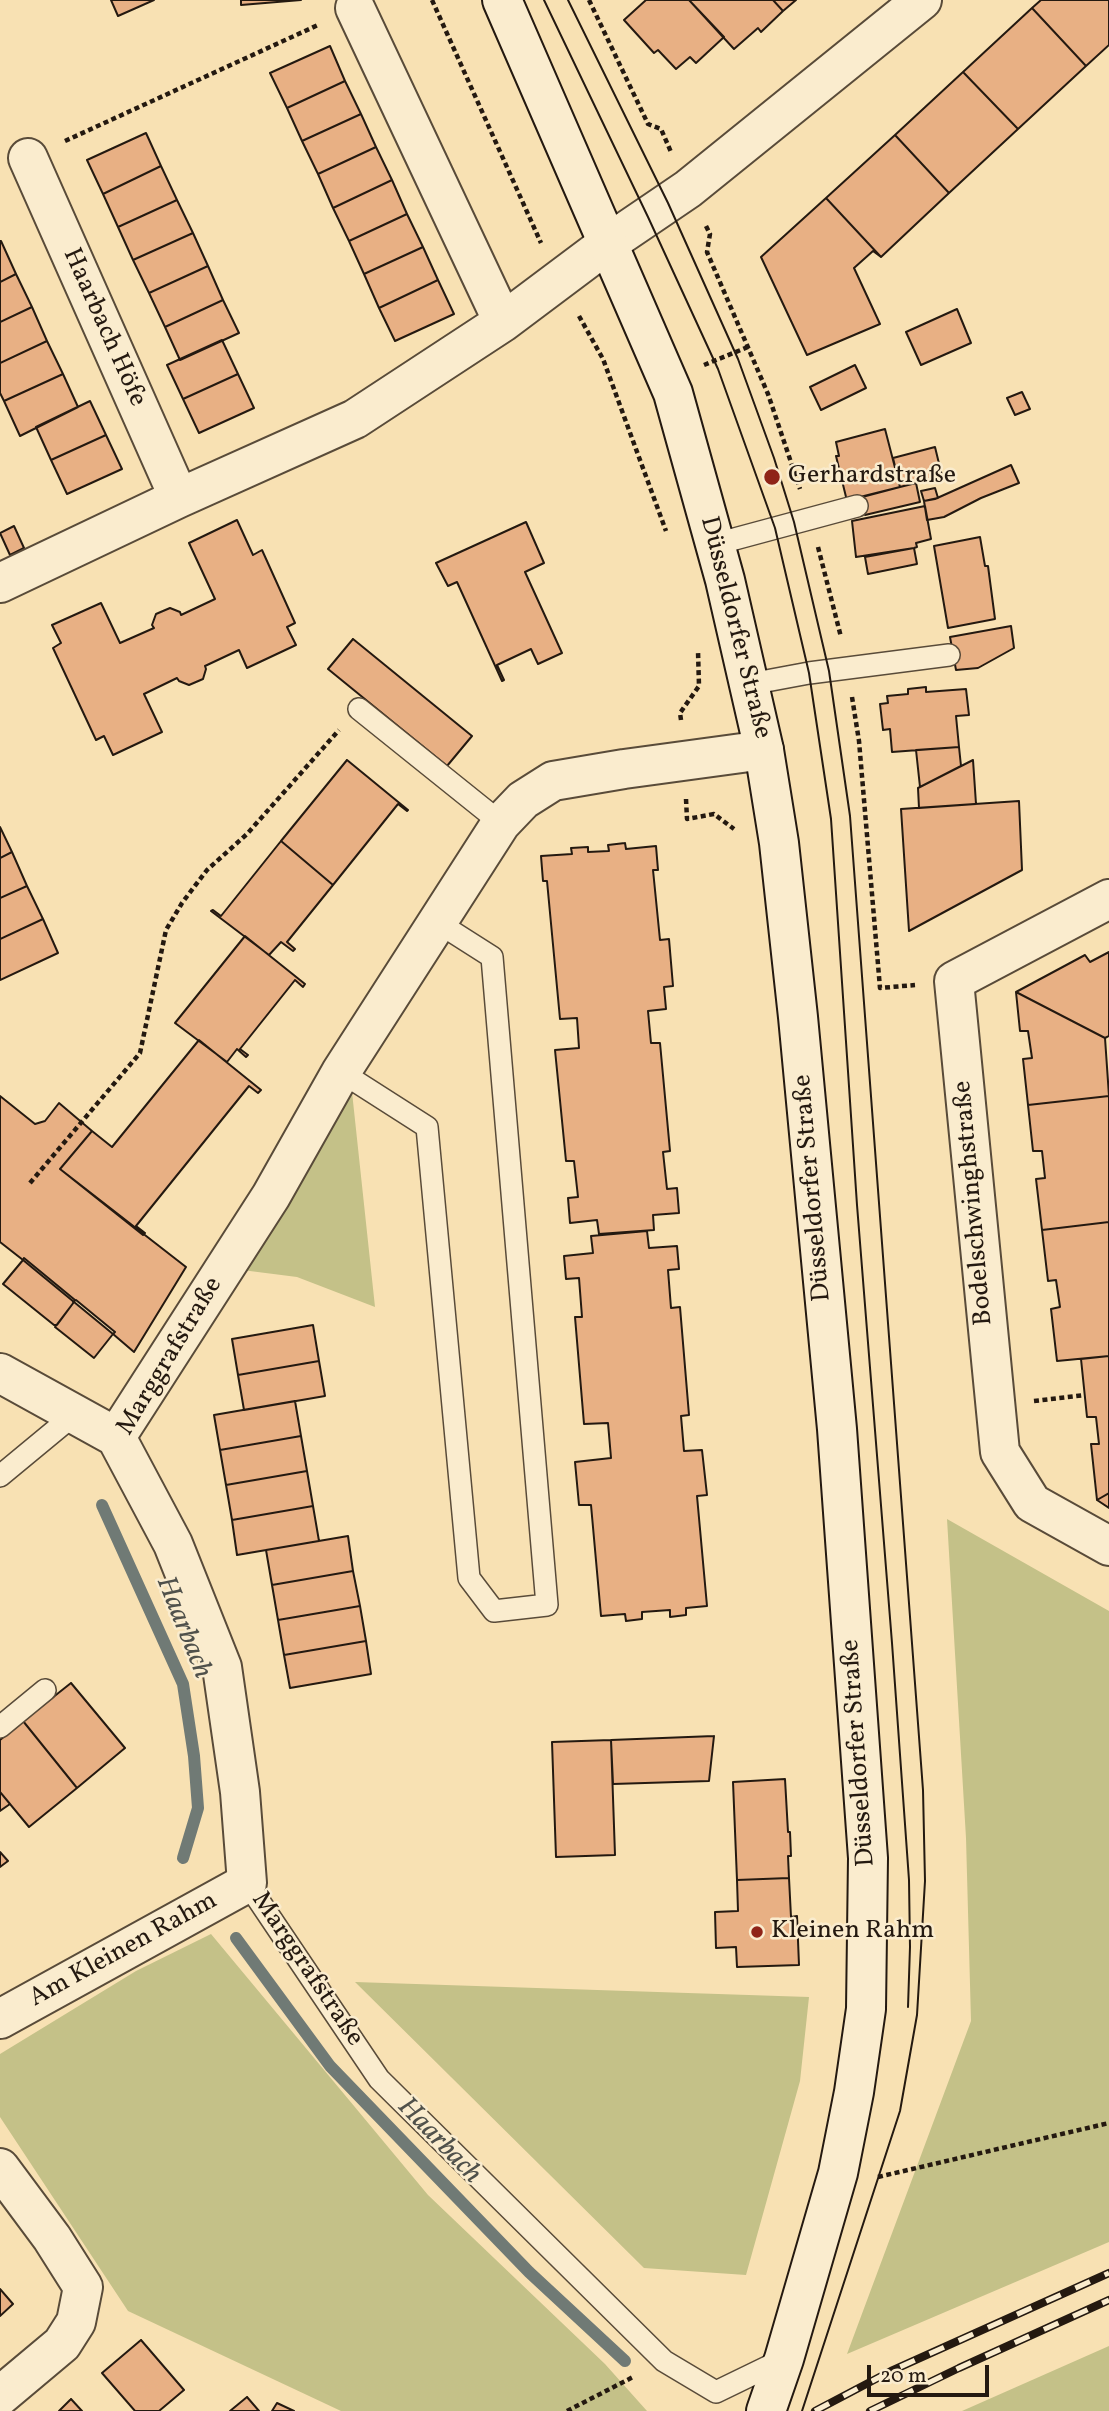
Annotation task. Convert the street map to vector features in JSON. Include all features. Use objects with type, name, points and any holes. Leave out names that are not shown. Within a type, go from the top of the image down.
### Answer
[{"type":"street","name":"Düsseldorfer Straße","points":[[502,0],[673,393],[716,544],[750,684],[779,843],[836,1416],[868,1858],[866,2009],[854,2092],[838,2173],[784,2359],[766,2411]]},
{"type":"street","points":[[0,583],[355,419],[503,321],[607,244],[688,189],[922,0]]},
{"type":"street","points":[[355,8],[503,321]]},
{"type":"street","name":"Haarbach Höfe","points":[[28,158],[179,498]]},
{"type":"street","name":"Marggrafstraße","points":[[247,1883],[240,1792],[222,1667],[173,1544],[116,1437],[271,1196],[341,1072],[501,823],[523,800],[553,781],[764,750]]},
{"type":"street","points":[[954,981],[1109,899]]},
{"type":"street","name":"Bodelschwinghstraße","points":[[954,981],[1000,1452],[1032,1503],[1109,1546]]},
{"type":"street","points":[[0,1373],[116,1437]]},
{"type":"street","name":"Am Kleinen Rahm","points":[[0,2019],[247,1883]]},
{"type":"street","points":[[0,2168],[52,2238],[83,2287],[76,2322],[62,2343],[0,2396]]},
{"type":"lane","points":[[716,544],[857,506]]},
{"type":"lane","points":[[750,684],[949,655]]},
{"type":"lane","points":[[359,709],[501,823]]},
{"type":"lane","points":[[341,1072],[427,1126],[469,1578],[494,1611],[547,1605],[492,957],[437,922]]},
{"type":"lane","points":[[0,1476],[75,1414]]},
{"type":"lane","points":[[0,1727],[45,1690]]},
{"type":"lane","name":"Marggrafstraße","points":[[247,1883],[379,2080],[664,2361]]},
{"type":"lane","points":[[664,2361],[716,2392],[784,2359]]},
{"type":"path","name":"Düsseldorfer Straße","points":[[432,0],[558,280],[604,359],[667,536]]},
{"type":"path","points":[[28,158],[355,8]]},
{"type":"path","points":[[831,590],[848,668],[859,741],[880,988],[954,981]]},
{"type":"path","name":"Düsseldorfer Straße","points":[[684,761],[680,713],[699,686],[697,638]]},
{"type":"path","points":[[30,1183],[140,1053],[166,930],[182,902],[207,870],[247,834],[359,709]]},
{"type":"path","points":[[995,1406],[1085,1395]]},
{"type":"path","points":[[838,2173],[879,2178],[1109,2123]]},
{"type":"path","points":[[567,2411],[664,2361]]},
{"type":"shaded area","points":[[352,1092],[375,1307],[297,1277],[242,1270]]},
{"type":"shaded area","points":[[947,1519],[1109,1611],[1109,2242],[847,2354],[971,2021],[966,1838]]},
{"type":"shaded area","points":[[211,1934],[428,2195],[605,2364],[647,2411],[341,2411],[128,2311],[0,2117],[0,2054],[136,1971]]},
{"type":"shaded area","points":[[355,1982],[809,1997],[800,2081],[746,2275],[644,2268]]},
{"type":"shaded area","points":[[1109,2346],[1109,2411],[962,2411]]},
{"type":"building","points":[[111,0],[154,0],[118,16]]},
{"type":"building","points":[[241,0],[301,0],[241,5]]},
{"type":"building","points":[[646,0],[689,0],[724,37],[696,63],[690,57],[676,69],[658,50],[654,53],[624,20]]},
{"type":"building","points":[[689,0],[773,0],[783,11],[761,32],[758,28],[734,49]]},
{"type":"building","points":[[773,0],[796,0],[783,11]]},
{"type":"building","points":[[1041,0],[1109,0],[1109,45],[1086,66],[1032,8]]},
{"type":"building","points":[[1032,8],[1086,66],[1018,129],[963,72]]},
{"type":"building","points":[[330,46],[345,81],[287,108],[270,73]]},
{"type":"building","points":[[963,72],[1018,129],[949,193],[895,135]]},
{"type":"building","points":[[345,81],[361,114],[302,141],[287,108]]},
{"type":"building","points":[[361,114],[376,147],[318,174],[302,141]]},
{"type":"building","points":[[146,133],[161,166],[103,194],[87,160]]},
{"type":"building","points":[[895,135],[949,193],[881,257],[826,198]]},
{"type":"building","points":[[376,147],[392,180],[333,208],[318,174]]},
{"type":"building","points":[[161,166],[177,200],[118,227],[103,194]]},
{"type":"building","points":[[392,180],[407,214],[349,241],[333,208]]},
{"type":"building","points":[[826,198],[881,257],[873,251],[854,268],[880,324],[807,355],[761,257]]},
{"type":"building","points":[[177,200],[193,233],[133,260],[118,227]]},
{"type":"building","points":[[407,214],[423,247],[364,274],[349,241]]},
{"type":"building","points":[[193,233],[208,266],[149,293],[133,260]]},
{"type":"building","points":[[0,241],[16,274],[0,282]]},
{"type":"building","points":[[423,247],[438,280],[379,308],[364,274]]},
{"type":"building","points":[[208,266],[223,300],[165,327],[149,293]]},
{"type":"building","points":[[16,274],[32,307],[0,322],[0,282]]},
{"type":"building","points":[[438,280],[454,314],[395,341],[379,308]]},
{"type":"building","points":[[223,300],[239,333],[180,360],[165,327]]},
{"type":"building","points":[[32,307],[47,341],[0,363],[0,322]]},
{"type":"building","points":[[957,309],[971,343],[921,365],[906,332]]},
{"type":"building","points":[[222,340],[238,374],[183,399],[167,365]]},
{"type":"building","points":[[47,341],[63,374],[4,401],[0,393],[0,363]]},
{"type":"building","points":[[855,365],[866,388],[821,410],[810,387]]},
{"type":"building","points":[[63,374],[78,407],[20,436],[4,401]]},
{"type":"building","points":[[238,374],[254,408],[199,433],[183,399]]},
{"type":"building","points":[[1022,392],[1030,409],[1015,415],[1007,398]]},
{"type":"building","points":[[90,401],[106,435],[51,460],[36,427]]},
{"type":"building","points":[[885,429],[900,487],[847,501],[836,456],[839,456],[836,442]]},
{"type":"building","points":[[106,435],[122,469],[67,494],[51,460]]},
{"type":"building","points":[[935,447],[942,476],[900,487],[893,458]]},
{"type":"building","points":[[1011,465],[1019,483],[944,517],[927,520],[924,501],[935,499]]},
{"type":"building","points":[[916,483],[920,502],[865,515],[860,497]]},
{"type":"building","points":[[935,488],[938,498],[924,501],[921,491]]},
{"type":"building","points":[[925,506],[931,539],[916,543],[917,547],[914,548],[856,557],[852,521]]},
{"type":"building","points":[[237,520],[253,555],[262,550],[295,623],[287,627],[296,645],[247,668],[239,650],[205,666],[203,679],[189,685],[177,678],[144,694],[162,732],[113,755],[104,736],[96,740],[53,648],[61,643],[52,625],[101,603],[120,643],[154,628],[152,625],[156,614],[170,608],[181,615],[215,599],[189,543]]},
{"type":"building","points":[[526,522],[544,563],[525,572],[562,653],[538,664],[531,649],[497,665],[504,680],[502,681],[457,582],[448,586],[436,563]]},
{"type":"building","points":[[14,526],[24,548],[10,555],[0,533]]},
{"type":"building","points":[[980,537],[985,566],[988,566],[995,619],[948,628],[934,546]]},
{"type":"building","points":[[914,548],[917,564],[868,574],[865,557]]},
{"type":"building","points":[[1011,626],[1014,648],[978,668],[956,670],[950,637]]},
{"type":"building","points":[[353,639],[472,736],[447,766],[328,669]]},
{"type":"building","points":[[926,687],[926,692],[966,689],[969,715],[956,716],[959,747],[892,752],[890,729],[883,730],[880,704],[888,703],[887,696],[908,694],[908,689]]},
{"type":"building","points":[[959,747],[961,766],[920,787],[916,750]]},
{"type":"building","points":[[347,760],[408,810],[398,804],[333,885],[281,841]]},
{"type":"building","points":[[973,760],[976,804],[919,808],[918,788]]},
{"type":"building","points":[[1019,801],[1022,870],[909,931],[901,809]]},
{"type":"building","points":[[0,827],[12,852],[0,858]]},
{"type":"building","points":[[281,841],[333,885],[287,942],[295,949],[293,951],[281,942],[269,955],[211,911],[221,916]]},
{"type":"building","points":[[625,843],[626,849],[656,846],[658,870],[653,870],[660,940],[669,939],[673,986],[664,987],[666,1009],[648,1011],[651,1043],[660,1043],[670,1151],[663,1152],[667,1189],[677,1188],[679,1213],[653,1215],[654,1230],[599,1234],[597,1220],[570,1223],[568,1198],[578,1197],[574,1161],[566,1161],[555,1050],[579,1048],[577,1018],[560,1019],[547,881],[543,881],[541,856],[572,854],[571,848],[588,847],[588,852],[609,851],[608,845]]},
{"type":"building","points":[[12,852],[27,886],[0,898],[0,858]]},
{"type":"building","points":[[27,886],[43,919],[0,939],[0,898]]},
{"type":"building","points":[[43,919],[58,953],[0,980],[0,939]]},
{"type":"building","points":[[245,936],[305,984],[303,987],[295,980],[240,1049],[248,1055],[246,1057],[237,1049],[227,1062],[175,1023]]},
{"type":"building","points":[[1109,952],[1109,1036],[1105,1038],[1016,992],[1085,955],[1090,962]]},
{"type":"building","points":[[1016,992],[1105,1038],[1109,1096],[1028,1105],[1023,1059],[1032,1058],[1028,1031],[1020,1031]]},
{"type":"building","points":[[199,1040],[261,1090],[258,1093],[249,1086],[136,1226],[145,1233],[143,1235],[60,1169],[92,1131],[112,1147]]},
{"type":"building","points":[[0,1096],[35,1124],[45,1121],[59,1103],[92,1131],[60,1169],[186,1267],[134,1352],[113,1334],[115,1332],[76,1300],[73,1302],[75,1300],[24,1258],[23,1260],[0,1242]]},
{"type":"building","points":[[1109,1096],[1109,1222],[1042,1230],[1036,1179],[1045,1178],[1042,1151],[1033,1151],[1028,1105]]},
{"type":"building","points":[[1109,1222],[1109,1356],[1057,1361],[1051,1309],[1060,1307],[1056,1280],[1048,1281],[1042,1230]]},
{"type":"building","points":[[647,1231],[649,1248],[677,1246],[679,1269],[668,1270],[671,1308],[680,1307],[689,1415],[681,1416],[684,1451],[702,1450],[707,1495],[697,1496],[707,1606],[686,1608],[686,1615],[670,1617],[670,1610],[642,1612],[642,1619],[626,1621],[625,1614],[601,1616],[591,1505],[579,1505],[575,1462],[611,1458],[608,1423],[584,1424],[575,1317],[582,1317],[579,1278],[566,1279],[564,1256],[593,1253],[591,1236]]},
{"type":"building","points":[[23,1260],[74,1302],[57,1325],[3,1284]]},
{"type":"building","points":[[74,1302],[113,1334],[94,1358],[55,1327]]},
{"type":"building","points":[[313,1325],[319,1361],[238,1375],[232,1339]]},
{"type":"building","points":[[1109,1356],[1109,1493],[1097,1500],[1091,1444],[1099,1444],[1096,1417],[1087,1417],[1081,1359]]},
{"type":"building","points":[[319,1361],[325,1396],[244,1410],[238,1375]]},
{"type":"building","points":[[295,1401],[301,1436],[220,1450],[214,1415]]},
{"type":"building","points":[[301,1436],[307,1471],[226,1485],[220,1450]]},
{"type":"building","points":[[307,1471],[313,1506],[232,1520],[226,1485]]},
{"type":"building","points":[[1109,1493],[1109,1508],[1097,1500]]},
{"type":"building","points":[[313,1506],[319,1541],[237,1555],[232,1520]]},
{"type":"building","points":[[348,1536],[353,1571],[272,1585],[266,1550]]},
{"type":"building","points":[[353,1571],[360,1606],[278,1620],[272,1585]]},
{"type":"building","points":[[360,1606],[366,1641],[284,1655],[278,1620]]},
{"type":"building","points":[[366,1641],[371,1674],[290,1688],[284,1655]]},
{"type":"building","points":[[71,1683],[125,1748],[77,1788],[23,1721]]},
{"type":"building","points":[[23,1721],[77,1788],[29,1827],[0,1792],[0,1740]]},
{"type":"building","points":[[714,1736],[709,1781],[613,1784],[611,1740]]},
{"type":"building","points":[[611,1740],[615,1855],[556,1857],[552,1742]]},
{"type":"building","points":[[785,1779],[791,1856],[788,1856],[789,1878],[737,1880],[733,1782]]},
{"type":"building","points":[[0,1792],[10,1804],[0,1811]]},
{"type":"building","points":[[0,1852],[8,1861],[0,1867]]},
{"type":"building","name":"Kleinen Rahm","points":[[789,1878],[791,1917],[797,1916],[799,1965],[737,1967],[736,1947],[716,1948],[715,1912],[738,1911],[737,1880]]},
{"type":"building","points":[[0,2289],[13,2304],[0,2316]]},
{"type":"building","points":[[141,2340],[184,2390],[159,2411],[135,2411],[102,2373]]},
{"type":"building","points":[[247,2397],[259,2411],[230,2411]]},
{"type":"building","points":[[71,2399],[82,2411],[59,2411]]},
{"type":"building","points":[[277,2403],[294,2411],[272,2411]]},
{"type":"waterway","name":"Haarbach","points":[[102,1505],[183,1684],[194,1756],[198,1808],[183,1858]]},
{"type":"waterway","name":"Haarbach","points":[[236,1938],[330,2066],[529,2272],[625,2361]]},
{"type":"tram line","points":[[544,0],[718,369],[775,528],[809,673],[831,819],[857,1205],[909,1880],[908,2007]]},
{"type":"tram line","points":[[568,0],[668,203],[738,359],[774,458],[794,522],[829,671],[850,816],[923,1790],[925,1881],[917,2015],[900,2111],[802,2411]]},
{"type":"railway","points":[[815,2411],[891,2371],[1109,2273]]},
{"type":"railway","points":[[870,2411],[1109,2300]]},
{"type":"place","name":"Gerhardstraße","points":[[772,477]]},
{"type":"place","name":"Kleinen Rahm","points":[[757,1932]]}]
